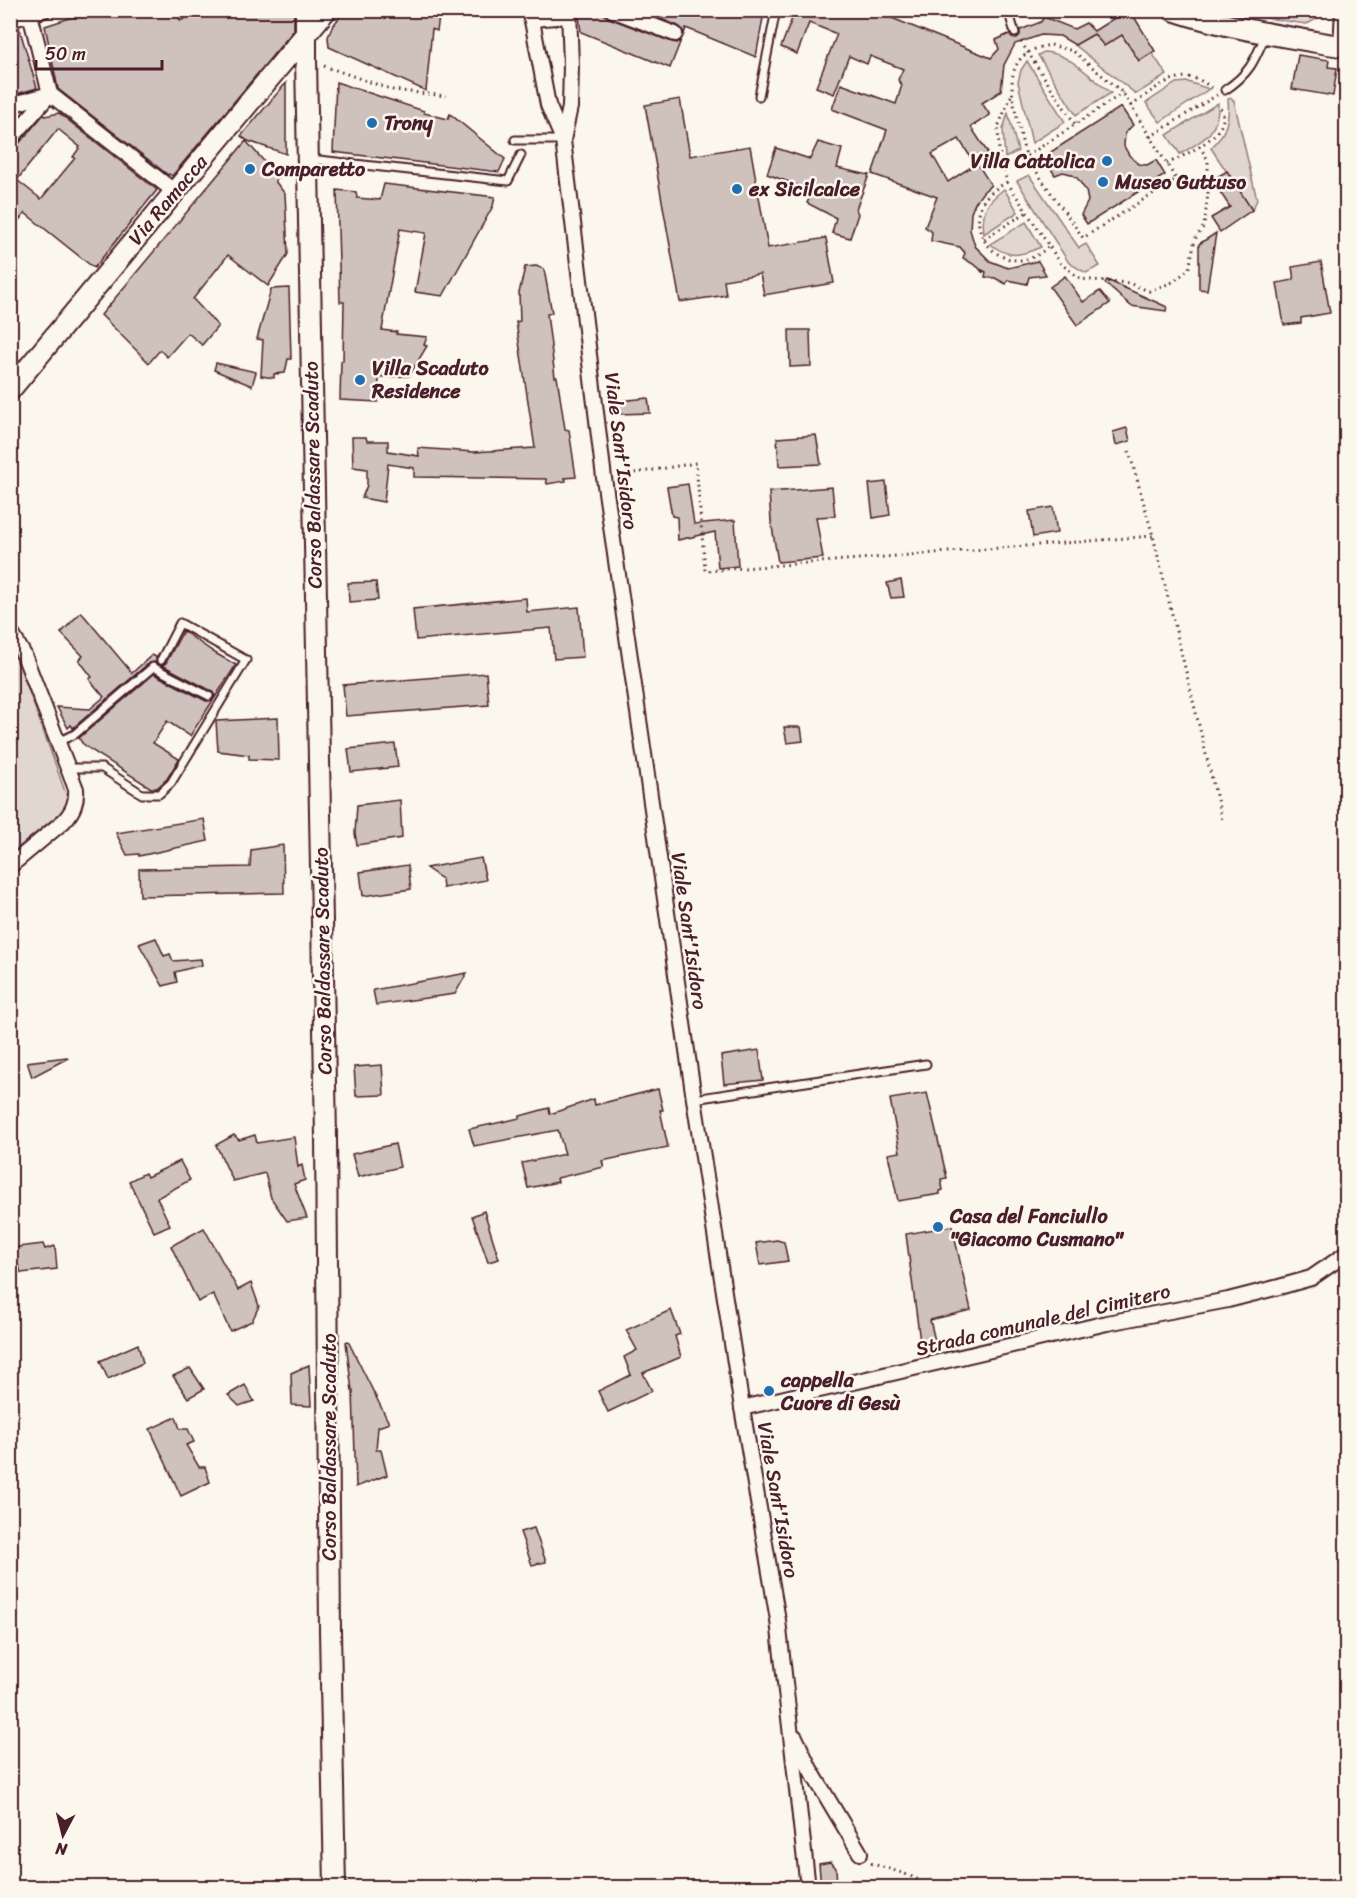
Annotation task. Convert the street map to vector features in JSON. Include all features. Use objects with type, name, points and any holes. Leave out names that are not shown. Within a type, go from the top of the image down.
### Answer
[{"type":"street","points":[[10,20],[44,10]]},
{"type":"street","name":"Corso Baldassare Scaduto","points":[[306,10],[326,1125],[335,1887]]},
{"type":"street","name":"Via Ramacca","points":[[10,390],[326,10]]},
{"type":"street","points":[[612,10],[675,34]]},
{"type":"street","points":[[1173,10],[1204,15],[1266,34],[1345,46],[1347,10]]},
{"type":"street","name":"Viale Sant'Isidoro","points":[[563,140],[570,107],[569,13],[530,15],[548,105],[563,140],[604,478],[694,1099],[778,1620],[808,1887]]},
{"type":"street","points":[[30,14],[50,94],[175,192]]},
{"type":"street","points":[[10,105],[50,94]]},
{"type":"street","points":[[10,140],[50,94]]},
{"type":"street","points":[[10,631],[24,655],[76,789],[77,799],[64,821],[10,866]]},
{"type":"street","name":"Strada comunale del Cimitero","points":[[742,1408],[1107,1323],[1228,1300],[1311,1278],[1347,1254]]},
{"type":"street","name":"Viale Sant'Isidoro","points":[[790,1727],[810,1769],[860,1853]]},
{"type":"lane","points":[[759,96],[776,10]]},
{"type":"lane","points":[[1008,10],[1015,33]]},
{"type":"lane","points":[[1225,90],[1238,82],[1253,65],[1266,34]]},
{"type":"lane","points":[[515,140],[563,140]]},
{"type":"lane","points":[[308,159],[508,181],[521,155]]},
{"type":"lane","points":[[68,768],[102,768],[142,794],[159,794],[171,783],[246,660],[180,623],[164,658]]},
{"type":"lane","points":[[58,742],[75,734],[153,667],[209,696]]},
{"type":"lane","points":[[694,1099],[926,1064]]},
{"type":"path","points":[[1015,33],[1075,124]]},
{"type":"path","points":[[1051,45],[1072,51],[1123,93],[1176,179],[1083,238],[1027,156],[1011,96],[1011,80],[1022,56],[1037,47],[1051,45]]},
{"type":"path","points":[[306,59],[393,90],[446,96]]},
{"type":"path","points":[[1131,106],[1169,80],[1183,76],[1204,80],[1218,95]]},
{"type":"path","points":[[1150,137],[1225,90]]},
{"type":"path","points":[[1027,156],[1123,93]]},
{"type":"path","points":[[1011,96],[998,127],[999,151],[1006,182],[1061,264],[1081,279],[1128,283],[1149,291],[1173,282],[1190,269],[1195,239],[1204,226],[1208,194],[1208,160],[1200,147]]},
{"type":"path","points":[[1167,164],[1207,142],[1222,125],[1223,113],[1220,108]]},
{"type":"path","points":[[1006,182],[992,190],[982,203],[978,219],[981,235],[990,249],[1004,258],[1020,260],[1036,256],[1049,246]]},
{"type":"path","points":[[984,240],[1027,212]]},
{"type":"path","points":[[1129,452],[1153,536],[1222,820]]},
{"type":"path","points":[[604,478],[696,463],[705,571],[1153,536]]},
{"type":"path","points":[[860,1853],[868,1862],[903,1872],[930,1887]]},
{"type":"shaded area","points":[[1257,11],[1320,11],[1315,19],[1306,24],[1253,16]]},
{"type":"shaded area","points":[[1094,34],[1122,35],[1139,61],[1152,53],[1167,75],[1136,94],[1075,45]]},
{"type":"shaded area","points":[[1044,52],[1054,53],[1071,61],[1111,93],[1076,115],[1038,55]]},
{"type":"shaded area","points":[[1027,61],[1065,122],[1032,143],[1018,82],[1021,70]]},
{"type":"shaded area","points":[[1188,82],[1209,89],[1160,122],[1146,103],[1176,83]]},
{"type":"shaded area","points":[[1231,98],[1234,101],[1257,200],[1252,210],[1211,148],[1226,126],[1228,99]]},
{"type":"shaded area","points":[[1218,103],[1216,122],[1208,135],[1180,154],[1167,135]]},
{"type":"shaded area","points":[[1008,113],[1018,151],[1005,158],[1003,129]]},
{"type":"shaded area","points":[[1029,175],[1079,248],[1086,244],[1100,266],[1086,273],[1069,263],[1017,181]]},
{"type":"shaded area","points":[[1004,189],[1018,212],[984,234],[983,219],[986,208]]},
{"type":"shaded area","points":[[1026,222],[1041,247],[1026,253],[1008,254],[990,244]]},
{"type":"shaded area","points":[[10,650],[20,666],[68,800],[64,810],[11,853]]},
{"type":"building","points":[[95,10],[178,10],[180,21],[204,10],[294,10],[294,30],[172,176],[58,89],[45,26]]},
{"type":"building","points":[[345,10],[440,10],[437,31],[432,29],[426,91],[329,47],[328,37],[332,27]]},
{"type":"building","points":[[578,10],[603,10],[609,18],[672,42],[677,43],[681,40],[670,68],[581,32]]},
{"type":"building","points":[[639,10],[742,10],[763,18],[756,57],[686,28],[684,34],[678,26]]},
{"type":"building","points":[[782,10],[872,10],[991,58],[999,49],[996,40],[1009,34],[1017,38],[1020,30],[1041,22],[1044,17],[1074,29],[1086,23],[1094,31],[1130,10],[1155,51],[1139,61],[1122,35],[1104,46],[1094,34],[1075,45],[1060,36],[1041,35],[1015,44],[1004,65],[1001,91],[982,103],[990,115],[971,127],[988,153],[973,161],[959,139],[932,154],[948,182],[977,163],[991,185],[975,203],[971,213],[970,230],[975,246],[990,261],[1008,268],[1038,261],[1046,275],[1029,277],[1027,284],[1008,280],[1006,284],[995,278],[985,277],[986,272],[982,270],[983,273],[963,258],[965,253],[960,247],[931,241],[932,232],[925,227],[937,197],[872,174],[887,130],[832,109],[841,84],[896,104],[902,85],[898,80],[903,69],[870,56],[867,64],[849,56],[834,94],[816,87],[837,34],[809,23],[797,54],[781,47],[793,16]]},
{"type":"building","points":[[19,27],[37,88],[10,96],[10,29]]},
{"type":"building","points":[[1298,55],[1329,60],[1328,67],[1337,68],[1333,96],[1292,89]]},
{"type":"building","points":[[336,82],[424,111],[424,113],[448,119],[450,114],[505,159],[499,172],[333,152]]},
{"type":"building","points":[[286,83],[286,154],[248,141],[241,136]]},
{"type":"building","name":"ex Sicilcalce","points":[[680,99],[690,156],[750,146],[768,248],[826,238],[834,283],[764,295],[760,274],[724,280],[726,295],[680,302],[645,105]]},
{"type":"building","points":[[1121,107],[1133,125],[1125,133],[1124,146],[1129,155],[1138,164],[1147,165],[1156,160],[1165,175],[1087,224],[1081,215],[1088,201],[1086,191],[1078,179],[1071,174],[1063,172],[1055,175],[1043,157]]},
{"type":"building","points":[[59,113],[157,190],[94,268],[25,213],[10,231],[10,149],[17,146],[44,114],[45,116]],"holes":[[[58,129],[80,147],[73,157],[75,158],[41,199],[17,180]]]},
{"type":"building","points":[[246,141],[278,177],[275,181],[285,194],[288,254],[268,286],[228,255],[193,299],[218,326],[202,345],[188,333],[167,357],[160,350],[149,363],[101,315]]},
{"type":"building","points":[[818,142],[842,149],[837,168],[869,175],[856,209],[858,214],[850,238],[832,233],[836,218],[807,203],[813,191],[767,174],[776,148],[810,159]]},
{"type":"building","points":[[1227,171],[1252,210],[1220,232],[1211,218],[1230,207],[1212,180]]},
{"type":"building","points":[[384,184],[495,197],[493,206],[443,296],[415,292],[426,233],[400,229],[382,330],[397,332],[396,334],[427,337],[424,345],[427,346],[409,376],[379,377],[378,402],[340,400],[344,302],[340,302],[337,190],[356,192],[357,198],[380,200]]},
{"type":"building","points":[[1216,233],[1207,290],[1199,289],[1199,244]]},
{"type":"building","points":[[1321,262],[1330,313],[1301,318],[1301,323],[1284,325],[1277,283],[1294,280],[1292,267]]},
{"type":"building","points":[[536,266],[544,269],[552,313],[547,314],[555,377],[557,377],[565,429],[569,430],[576,477],[547,484],[546,479],[414,477],[414,468],[388,464],[384,502],[362,498],[367,485],[367,469],[353,467],[352,437],[366,437],[367,441],[388,441],[388,451],[419,456],[418,448],[474,452],[535,448],[516,322],[520,321],[519,293],[525,267]]},
{"type":"building","points":[[1065,276],[1083,302],[1100,291],[1110,303],[1077,325],[1050,287]]},
{"type":"building","points":[[1107,280],[1167,307],[1166,311],[1131,306],[1105,283]]},
{"type":"building","points":[[289,288],[291,359],[288,359],[285,373],[274,374],[274,378],[261,376],[263,340],[257,339],[271,289]]},
{"type":"building","points":[[789,330],[810,330],[811,366],[790,367]]},
{"type":"building","points":[[216,363],[256,372],[252,386],[214,370]]},
{"type":"building","points":[[648,398],[650,413],[619,414],[619,401]]},
{"type":"building","points":[[1127,428],[1130,441],[1116,445],[1113,432]]},
{"type":"building","points":[[816,435],[821,464],[779,466],[777,438]]},
{"type":"building","points":[[886,482],[890,515],[873,518],[869,484]]},
{"type":"building","points":[[688,484],[694,524],[735,520],[738,566],[718,568],[715,532],[678,540],[677,517],[672,516],[667,487]]},
{"type":"building","points":[[832,487],[835,516],[816,517],[823,558],[778,562],[769,492]]},
{"type":"building","points":[[1053,507],[1057,533],[1033,537],[1029,511]]},
{"type":"building","points":[[901,580],[904,597],[891,598],[887,583]]},
{"type":"building","points":[[376,582],[378,600],[349,602],[348,583]]},
{"type":"building","points":[[526,598],[527,612],[579,607],[583,657],[554,659],[551,628],[416,640],[413,609]]},
{"type":"building","points":[[81,612],[132,673],[152,655],[156,657],[156,662],[149,663],[73,728],[71,725],[68,728],[57,707],[90,709],[104,697],[89,679],[92,677],[79,660],[83,656],[61,633]]},
{"type":"building","points":[[183,631],[236,665],[190,736],[167,721],[153,743],[179,759],[167,779],[157,788],[151,788],[91,750],[79,738],[154,674],[206,701],[212,700],[215,696],[212,691],[162,665],[166,663]]},
{"type":"building","points":[[486,673],[489,705],[346,716],[343,685]]},
{"type":"building","points":[[278,718],[279,760],[249,759],[249,755],[218,751],[216,721]]},
{"type":"building","points":[[784,727],[801,727],[803,741],[787,743]]},
{"type":"building","points":[[395,744],[398,767],[351,772],[348,749]]},
{"type":"building","points":[[400,800],[402,838],[357,845],[355,833],[357,805]]},
{"type":"building","points":[[204,819],[208,841],[139,856],[139,854],[127,855],[116,833]]},
{"type":"building","points":[[283,845],[284,893],[140,896],[139,869],[250,867],[251,850]]},
{"type":"building","points":[[481,858],[486,880],[443,888],[442,879],[426,868]]},
{"type":"building","points":[[408,865],[411,889],[363,896],[360,872]]},
{"type":"building","points":[[156,938],[164,956],[170,954],[173,961],[201,959],[202,965],[175,972],[177,982],[163,986],[139,944]]},
{"type":"building","points":[[467,973],[455,994],[376,1005],[373,990]]},
{"type":"building","points":[[759,1050],[763,1080],[724,1084],[721,1056]]},
{"type":"building","points":[[67,1057],[32,1077],[27,1062]]},
{"type":"building","points":[[382,1065],[384,1095],[356,1096],[354,1067]]},
{"type":"building","points":[[658,1089],[668,1147],[602,1161],[604,1167],[557,1178],[558,1182],[528,1188],[522,1163],[565,1154],[558,1130],[474,1146],[469,1129],[520,1118],[520,1116],[549,1108],[550,1114],[594,1099],[595,1105]]},
{"type":"building","points":[[927,1093],[947,1178],[941,1179],[943,1190],[940,1194],[898,1201],[888,1154],[900,1152],[890,1099]]},
{"type":"building","points":[[234,1135],[239,1140],[255,1135],[257,1143],[294,1137],[298,1167],[302,1165],[305,1180],[294,1184],[307,1218],[287,1221],[271,1198],[265,1173],[233,1181],[216,1145]]},
{"type":"building","points":[[395,1144],[400,1167],[358,1177],[352,1154]]},
{"type":"building","points":[[180,1161],[190,1180],[157,1198],[170,1225],[154,1232],[129,1181],[145,1173],[147,1177]]},
{"type":"building","points":[[484,1211],[499,1259],[488,1262],[472,1216]]},
{"type":"building","points":[[952,1226],[971,1310],[930,1320],[938,1353],[922,1357],[906,1234]]},
{"type":"building","points":[[204,1228],[238,1290],[251,1283],[259,1306],[252,1321],[230,1331],[213,1294],[198,1302],[171,1246]]},
{"type":"building","points":[[777,1240],[784,1242],[788,1261],[760,1265],[756,1243]]},
{"type":"building","points":[[43,1244],[45,1249],[55,1246],[57,1269],[21,1273],[19,1266],[10,1267],[10,1248]]},
{"type":"building","points":[[671,1310],[680,1334],[675,1336],[681,1357],[643,1373],[652,1391],[608,1412],[598,1391],[631,1375],[624,1357],[637,1350],[626,1330]]},
{"type":"building","points":[[348,1341],[389,1423],[378,1427],[376,1450],[381,1450],[387,1475],[356,1487],[353,1391],[346,1342]]},
{"type":"building","points":[[138,1344],[143,1363],[108,1379],[100,1361]]},
{"type":"building","points":[[309,1365],[311,1406],[292,1405],[291,1373]]},
{"type":"building","points":[[190,1368],[204,1389],[188,1398],[173,1376]]},
{"type":"building","points":[[245,1385],[254,1401],[239,1406],[228,1395]]},
{"type":"building","points":[[176,1417],[180,1429],[188,1429],[194,1442],[186,1445],[199,1467],[205,1467],[210,1482],[181,1496],[150,1429]]},
{"type":"building","points":[[534,1528],[546,1562],[532,1565],[520,1532]]},
{"type":"building","points":[[831,1862],[836,1868],[837,1887],[821,1887],[819,1864]]},
{"type":"place","name":"Trony","points":[[372,123]]},
{"type":"place","name":"Villa Cattolica","points":[[1107,161]]},
{"type":"place","name":"Comparetto","points":[[250,169]]},
{"type":"place","name":"Museo Guttuso","points":[[1103,182]]},
{"type":"place","name":"ex Sicilcalce","points":[[737,189]]},
{"type":"place","name":"Villa Scaduto Residence","points":[[360,380]]},
{"type":"place","name":"Casa del Fanciullo \"Giacomo Cusmano\"","points":[[938,1227]]},
{"type":"place","name":"cappella Cuore di Gesù","points":[[769,1391]]}]
